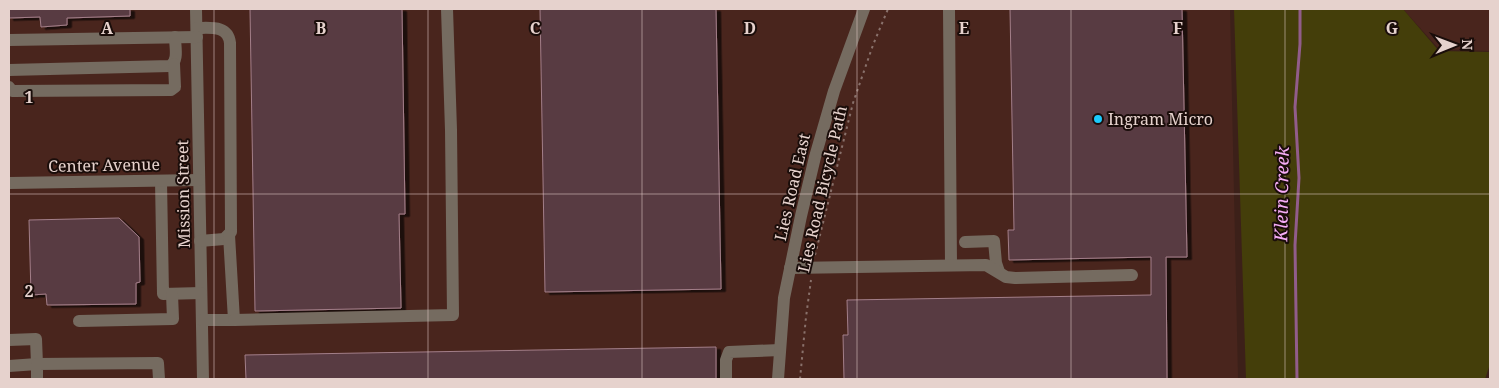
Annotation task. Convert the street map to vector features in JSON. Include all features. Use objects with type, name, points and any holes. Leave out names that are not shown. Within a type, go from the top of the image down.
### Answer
[{"type":"street","name":"Mission Street","points":[[196,9],[203,379]]},
{"type":"street","points":[[202,320],[452,315],[451,130],[447,9]]},
{"type":"street","name":"Lies Road East","points":[[778,379],[784,298],[815,157],[834,91],[864,9]]},
{"type":"street","points":[[948,9],[951,265]]},
{"type":"street","points":[[9,40],[175,37],[221,29],[226,32],[229,38],[232,225],[229,235],[234,320]]},
{"type":"street","points":[[9,88],[12,92],[170,90],[175,86],[175,37]]},
{"type":"street","points":[[9,70],[170,66],[174,64]]},
{"type":"street","points":[[161,180],[163,294],[201,294]]},
{"type":"street","name":"Center Avenue","points":[[9,183],[199,180]]},
{"type":"street","points":[[200,240],[224,239],[229,235]]},
{"type":"street","points":[[965,242],[994,241],[999,272]]},
{"type":"street","points":[[790,268],[986,264],[1006,276],[1015,278],[1132,275]]},
{"type":"street","points":[[79,321],[173,319],[172,294]]},
{"type":"street","points":[[9,340],[36,339],[37,379]]},
{"type":"street","points":[[726,379],[726,360],[729,352],[780,350]]},
{"type":"street","points":[[9,366],[158,363],[158,379]]},
{"type":"path","name":"Lies Road Bicycle Path","points":[[800,379],[813,268],[834,178],[853,103],[888,9]]},
{"type":"shaded area","points":[[9,9],[1230,9],[1238,379],[9,379]]},
{"type":"shaded area","points":[[1234,9],[1403,9],[1439,51],[1490,52],[1490,364],[1485,379],[1246,379]]},
{"type":"shaded area","points":[[1403,9],[1490,9],[1490,51],[1439,49]]},
{"type":"building","points":[[9,9],[130,9],[130,16],[67,18],[67,25],[41,27],[40,17],[9,18]]},
{"type":"building","points":[[250,9],[402,9],[405,214],[399,214],[401,308],[255,311]]},
{"type":"building","points":[[540,9],[716,9],[721,289],[545,292]]},
{"type":"building","name":"Ingram Micro","points":[[1010,9],[1182,9],[1187,257],[1166,257],[1167,379],[844,379],[843,335],[848,335],[847,300],[1151,295],[1151,257],[1009,260],[1008,230],[1014,230]]},
{"type":"building","points":[[119,218],[139,237],[140,282],[136,283],[136,304],[47,305],[46,294],[31,295],[29,220]]},
{"type":"building","points":[[716,347],[716,379],[246,379],[245,355]]},
{"type":"waterway","name":"Klein Creek","points":[[1297,379],[1295,245],[1299,178],[1295,107],[1300,44],[1300,9]]},
{"type":"place","name":"Ingram Micro","points":[[1098,119]]}]
